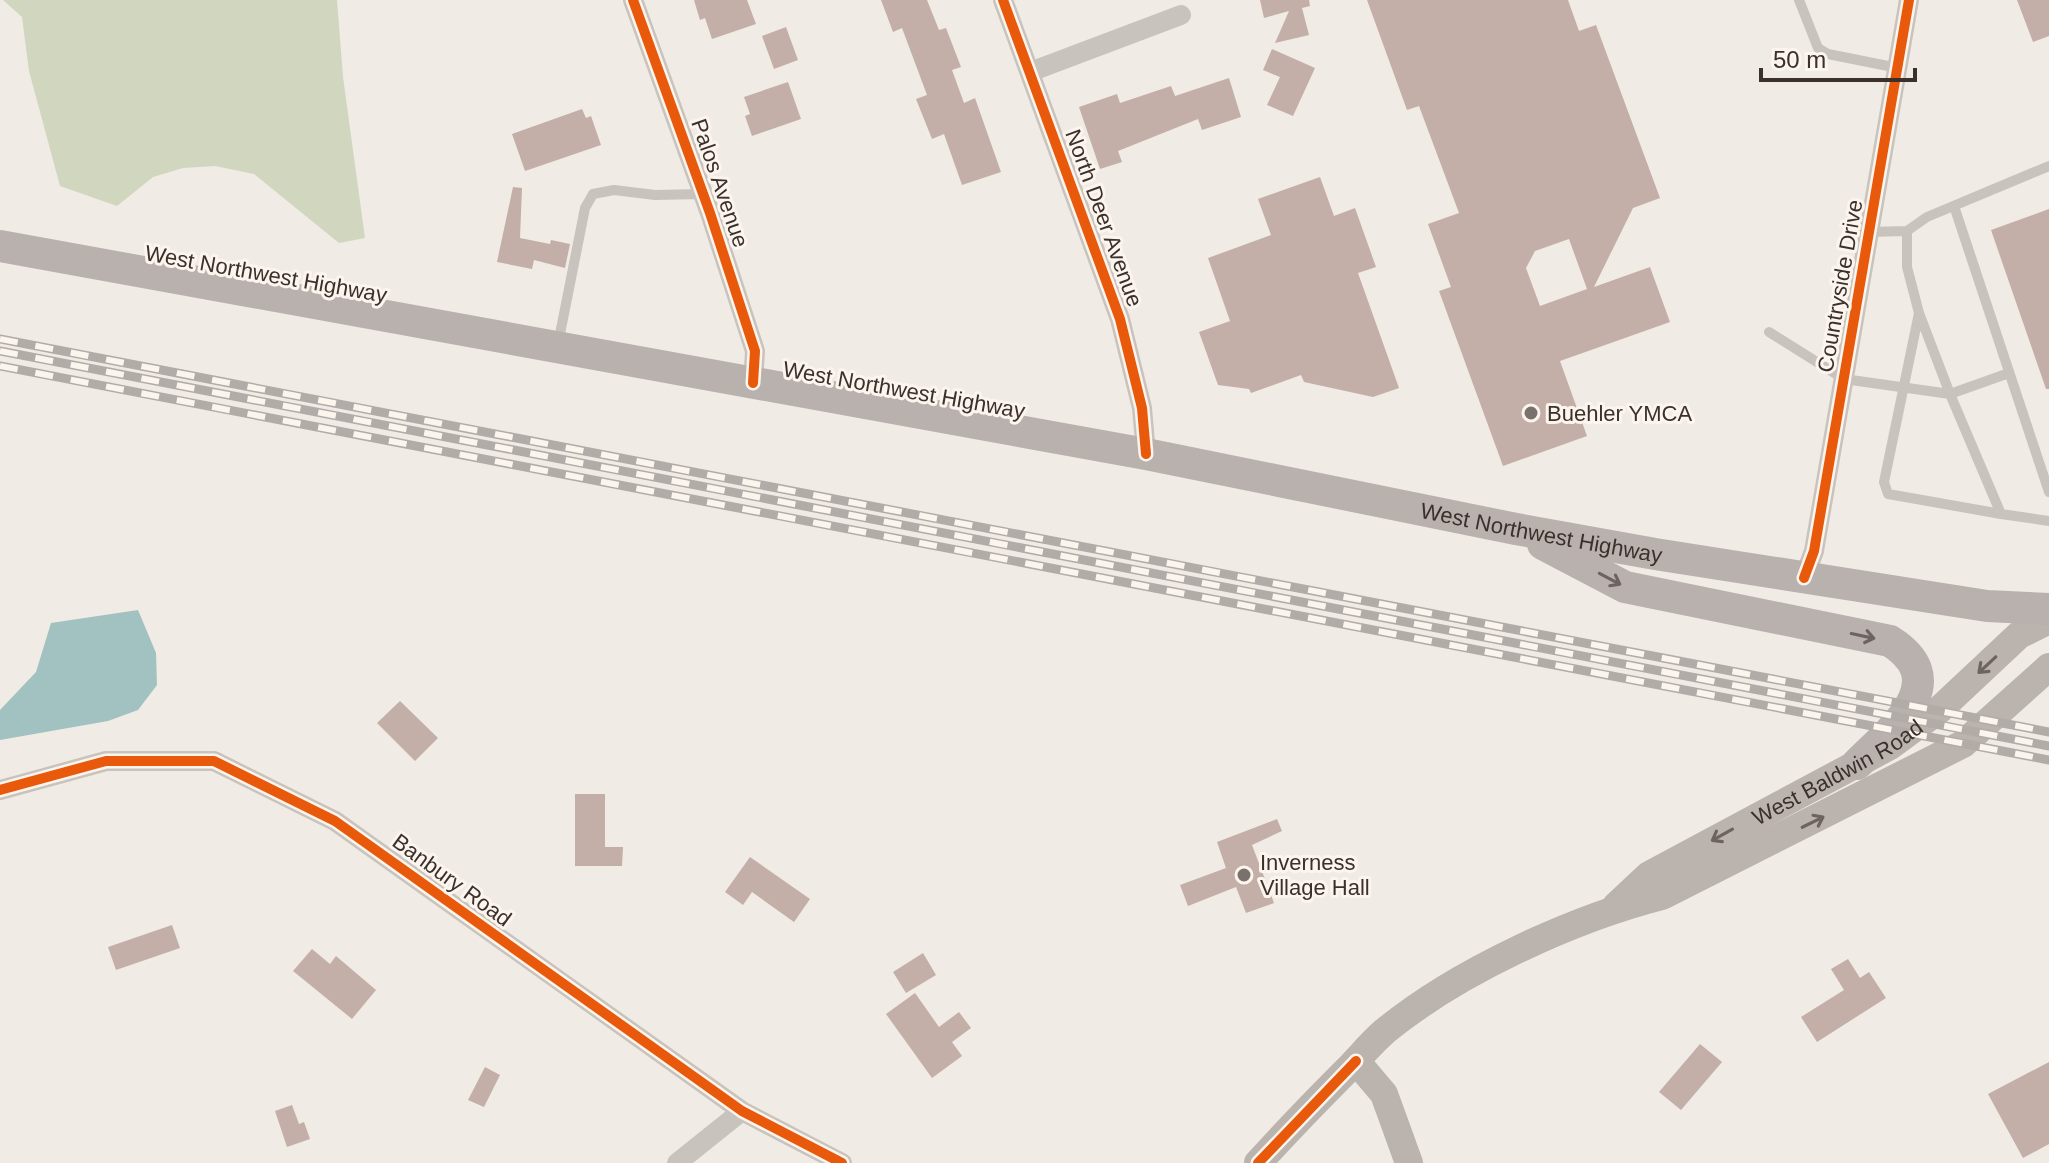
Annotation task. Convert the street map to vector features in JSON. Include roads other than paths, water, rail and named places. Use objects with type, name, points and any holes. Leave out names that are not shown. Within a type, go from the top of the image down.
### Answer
[{"type":"main road","name":"West Northwest Highway","points":[[0,246],[1146,454],[1516,529],[1987,606],[2049,609]]},
{"type":"main road","points":[[1516,529],[1625,587],[1890,641],[1909,653],[1917,676],[1912,707],[1857,764]]},
{"type":"main road","name":"West Baldwin Road","points":[[1613,908],[1649,875],[1890,746],[1925,722],[2019,635],[2049,620]]},
{"type":"main road","name":"West Baldwin Road","points":[[1258,1163],[1381,1034],[1415,1007],[1457,982],[1613,908],[1662,896],[1963,744],[2049,667]]},
{"type":"main road","points":[[1356,1061],[1384,1094],[1409,1163]]},
{"type":"street","name":"Palos Avenue","points":[[633,0],[703,194],[755,351],[753,383]]},
{"type":"street","name":"North Deer Avenue","points":[[1003,0],[1120,319],[1142,408],[1146,454]]},
{"type":"street","name":"Countryside Drive","points":[[1804,578],[1814,551],[1909,0]]},
{"type":"street","points":[[1030,72],[1181,15]]},
{"type":"street","name":"Banbury Road","points":[[0,790],[106,761],[214,761],[335,821],[742,1111],[842,1163]]},
{"type":"street","points":[[677,1163],[742,1111]]},
{"type":"lane","points":[[1799,0],[1818,48],[1828,54],[1898,68]]},
{"type":"lane","points":[[1869,232],[1907,231],[1927,217],[2049,166]]},
{"type":"lane","points":[[557,346],[585,208],[593,194],[614,190],[655,195],[703,194]]},
{"type":"lane","points":[[1954,206],[2049,492]]},
{"type":"lane","points":[[1907,231],[1907,267],[1919,313],[2001,514]]},
{"type":"lane","points":[[1919,313],[1884,482],[1888,494],[2049,521]]},
{"type":"lane","points":[[1769,332],[1844,379],[1950,394],[2009,373]]},
{"type":"water","points":[[138,610],[156,653],[157,685],[138,710],[108,721],[0,740],[0,710],[36,672],[51,623]]},
{"type":"railway","points":[[0,339],[2049,732]]},
{"type":"railway","points":[[0,351],[2049,746]]},
{"type":"railway","points":[[0,366],[2049,760]]},
{"type":"place","name":"Buehler YMCA","points":[[1531,413]]},
{"type":"place","name":"Inverness Village Hall","points":[[1244,875]]}]
